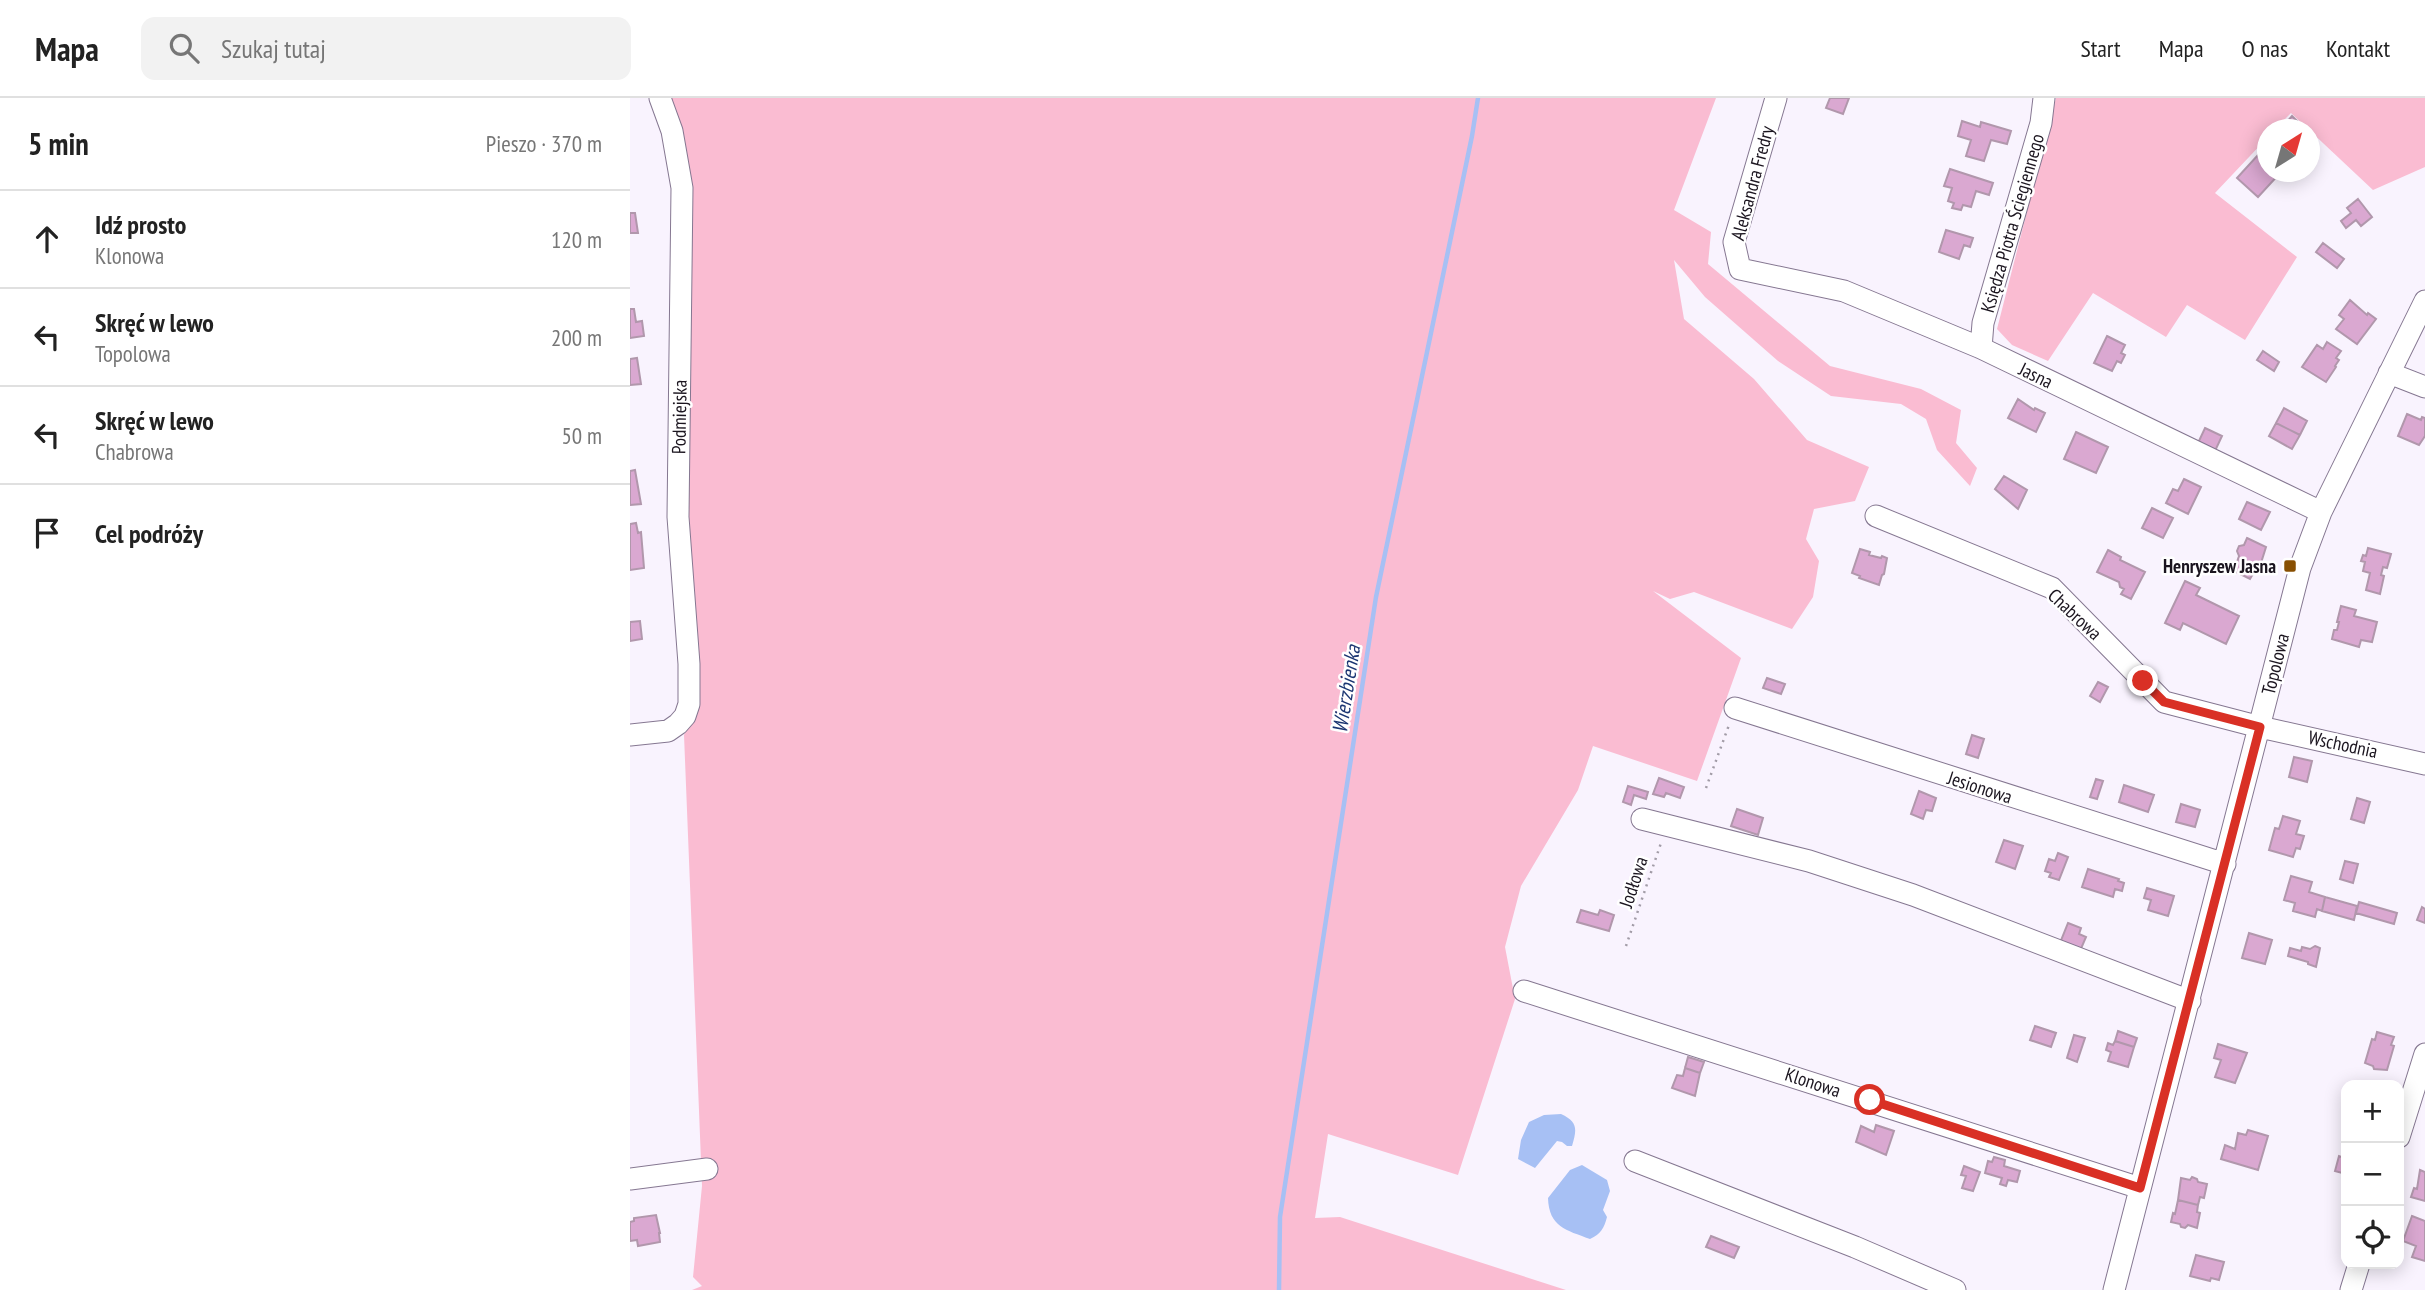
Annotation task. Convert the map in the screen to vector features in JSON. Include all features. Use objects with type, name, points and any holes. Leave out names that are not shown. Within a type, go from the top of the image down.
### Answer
[{"type":"street","name":"Podmiejska","points":[[630,735],[668,731],[685,716],[690,704],[678,517],[682,188],[672,131],[660,98]]},
{"type":"street","name":"Aleksandra Fredry","points":[[1740,269],[1734,242],[1776,98]]},
{"type":"street","name":"Księdza Piotra Ściegiennego","points":[[1981,348],[1983,323],[2041,123],[2044,98]]},
{"type":"street","name":"Jasna","points":[[1740,269],[1844,291],[1981,348],[2321,512]]},
{"type":"street","name":"Topolowa","points":[[2115,1290],[2300,568],[2321,512],[2425,301]]},
{"type":"street","points":[[2389,373],[2425,387]]},
{"type":"street","name":"Chabrowa","points":[[1876,516],[2052,588],[2164,702],[2260,727]]},
{"type":"street","name":"Jesionowa","points":[[1735,708],[2225,864]]},
{"type":"street","name":"Wschodnia","points":[[2260,727],[2425,764]]},
{"type":"street","points":[[1642,819],[1810,861],[1913,895],[2190,1001]]},
{"type":"street","name":"Klonowa","points":[[1524,991],[2140,1188]]},
{"type":"street","points":[[2404,1121],[2425,1054]]},
{"type":"street","points":[[1635,1161],[1856,1247],[1955,1290]]},
{"type":"street","points":[[630,1179],[707,1169]]},
{"type":"street","points":[[2350,1290],[2357,1269]]},
{"type":"path","points":[[1706,788],[1735,708]]},
{"type":"path","name":"Jodłowa","points":[[1626,946],[1666,826]]},
{"type":"shaded area","points":[[668,98],[1716,98],[1674,210],[1711,232],[1708,264],[1830,366],[1921,389],[1961,410],[1956,443],[1977,468],[1970,486],[1937,450],[1926,419],[1901,404],[1831,396],[1778,361],[1705,297],[1674,260],[1684,319],[1754,379],[1807,440],[1869,467],[1855,501],[1814,509],[1806,539],[1819,561],[1813,597],[1792,629],[1694,592],[1670,599],[1653,591],[1741,658],[1697,781],[1593,746],[1578,790],[1521,886],[1505,947],[1515,999],[1458,1175],[1328,1134],[1315,1218],[1340,1217],[1566,1290],[692,1290],[702,1286],[693,1277],[702,1186],[684,735],[693,716]]},
{"type":"shaded area","points":[[2056,98],[2425,98],[2425,167],[2373,190],[2320,140],[2320,119],[2297,119],[2291,113],[2285,119],[2257,119],[2257,149],[2215,193],[2297,257],[2245,340],[2187,305],[2166,337],[2093,293],[2048,361],[2012,345],[1997,329]]},
{"type":"water","points":[[1561,1114],[1571,1120],[1575,1127],[1572,1146],[1557,1141],[1535,1168],[1518,1159],[1521,1140],[1529,1122],[1544,1115]]},
{"type":"water","points":[[1582,1165],[1607,1180],[1610,1191],[1603,1210],[1607,1217],[1605,1224],[1599,1233],[1590,1239],[1560,1226],[1549,1208],[1548,1198],[1570,1170]]},
{"type":"building","points":[[1830,98],[1849,98],[1843,114],[1826,108]]},
{"type":"building","points":[[1962,121],[1980,127],[1981,122],[2011,131],[2007,144],[1991,140],[1984,161],[1966,156],[1971,140],[1958,136]]},
{"type":"building","points":[[2257,156],[2257,182],[2272,182],[2258,197],[2237,178]]},
{"type":"building","points":[[1950,169],[1993,183],[1989,195],[1976,191],[1971,207],[1963,205],[1961,210],[1952,208],[1954,203],[1948,201],[1952,188],[1944,186]]},
{"type":"building","points":[[2358,199],[2372,217],[2361,226],[2356,220],[2346,228],[2341,221],[2351,213],[2347,208]]},
{"type":"building","points":[[630,213],[635,213],[638,233],[630,233]]},
{"type":"building","points":[[1946,230],[1973,238],[1970,247],[1964,245],[1959,259],[1939,252]]},
{"type":"building","points":[[2323,243],[2344,259],[2337,268],[2316,252]]},
{"type":"building","points":[[2350,300],[2376,319],[2357,344],[2336,329],[2344,319],[2339,315]]},
{"type":"building","points":[[630,309],[634,309],[636,322],[642,321],[644,336],[630,338]]},
{"type":"building","points":[[2107,336],[2125,345],[2121,353],[2125,355],[2121,363],[2117,361],[2112,371],[2094,363]]},
{"type":"building","points":[[2327,342],[2341,351],[2336,358],[2339,360],[2336,367],[2326,382],[2302,367],[2317,345],[2323,349]]},
{"type":"building","points":[[2263,351],[2279,362],[2274,371],[2257,360]]},
{"type":"building","points":[[637,358],[641,384],[630,385],[630,359]]},
{"type":"building","points":[[2018,399],[2034,410],[2035,408],[2045,413],[2036,432],[2008,418]]},
{"type":"building","points":[[2284,408],[2307,421],[2300,435],[2276,423]]},
{"type":"building","points":[[2407,414],[2421,420],[2422,417],[2425,418],[2425,436],[2419,445],[2398,436]]},
{"type":"building","points":[[2276,423],[2300,435],[2292,449],[2269,436]]},
{"type":"building","points":[[2205,428],[2222,436],[2215,451],[2198,443]]},
{"type":"building","points":[[2076,432],[2108,447],[2096,473],[2064,459]]},
{"type":"building","points":[[635,470],[641,504],[630,505],[630,471]]},
{"type":"building","points":[[2004,476],[2027,490],[2018,509],[1995,489]]},
{"type":"building","points":[[2184,479],[2201,487],[2188,514],[2166,503],[2173,489],[2178,491]]},
{"type":"building","points":[[2247,502],[2270,512],[2261,530],[2239,519]]},
{"type":"building","points":[[2152,508],[2173,518],[2163,538],[2142,528]]},
{"type":"building","points":[[636,523],[638,533],[641,532],[644,568],[630,570],[630,524]]},
{"type":"building","points":[[2247,538],[2266,547],[2260,566],[2258,565],[2250,579],[2234,571],[2239,556],[2237,551]]},
{"type":"building","points":[[2368,548],[2391,554],[2387,568],[2383,567],[2380,594],[2366,590],[2370,573],[2363,571],[2365,562],[2361,561]]},
{"type":"building","points":[[1860,549],[1870,552],[1869,555],[1887,558],[1879,585],[1852,573]]},
{"type":"building","points":[[2108,550],[2121,557],[2120,560],[2145,572],[2131,599],[2121,594],[2124,589],[2119,582],[2097,572]]},
{"type":"building","points":[[2185,581],[2200,588],[2196,595],[2239,616],[2226,644],[2183,623],[2180,630],[2165,623]]},
{"type":"building","points":[[2341,606],[2356,610],[2354,616],[2377,622],[2372,642],[2361,640],[2359,647],[2332,639],[2334,630],[2337,630]]},
{"type":"building","points":[[640,621],[642,639],[630,641],[630,622]]},
{"type":"building","points":[[1767,678],[1785,684],[1781,694],[1763,688]]},
{"type":"building","points":[[2098,682],[2108,687],[2100,702],[2090,696]]},
{"type":"building","points":[[1972,735],[1984,739],[1978,758],[1966,754]]},
{"type":"building","points":[[2294,757],[2312,761],[2307,782],[2289,777]]},
{"type":"building","points":[[1659,778],[1684,787],[1680,798],[1666,793],[1664,797],[1653,794]]},
{"type":"building","points":[[2096,779],[2103,781],[2097,799],[2090,797]]},
{"type":"building","points":[[2124,785],[2154,795],[2148,812],[2119,802]]},
{"type":"building","points":[[1628,786],[1648,792],[1646,799],[1634,795],[1631,805],[1623,802]]},
{"type":"building","points":[[1919,791],[1936,798],[1932,811],[1926,810],[1923,819],[1911,814]]},
{"type":"building","points":[[2357,798],[2370,802],[2364,823],[2351,819]]},
{"type":"building","points":[[2181,804],[2200,810],[2195,827],[2176,822]]},
{"type":"building","points":[[1737,809],[1763,818],[1758,835],[1731,826]]},
{"type":"building","points":[[2283,816],[2300,821],[2296,834],[2304,836],[2300,849],[2296,848],[2293,857],[2269,850],[2275,828],[2279,829]]},
{"type":"building","points":[[2004,840],[2023,846],[2015,869],[1996,862]]},
{"type":"building","points":[[2058,853],[2068,857],[2059,880],[2049,877],[2051,873],[2045,871],[2049,859],[2055,861]]},
{"type":"building","points":[[2345,861],[2358,864],[2353,883],[2340,879]]},
{"type":"building","points":[[2088,869],[2119,879],[2118,881],[2124,883],[2122,891],[2115,889],[2113,897],[2082,887]]},
{"type":"building","points":[[2291,876],[2312,882],[2309,892],[2325,897],[2322,911],[2317,909],[2315,917],[2293,911],[2295,903],[2284,900]]},
{"type":"building","points":[[2147,888],[2174,896],[2168,916],[2148,910],[2151,900],[2144,898]]},
{"type":"building","points":[[2325,897],[2357,906],[2354,920],[2322,911]]},
{"type":"building","points":[[2359,902],[2397,913],[2394,924],[2356,913]]},
{"type":"building","points":[[2422,907],[2425,909],[2425,923],[2417,920]]},
{"type":"building","points":[[1581,910],[1598,915],[1600,910],[1614,915],[1609,931],[1577,922]]},
{"type":"building","points":[[2068,923],[2081,928],[2079,934],[2086,937],[2080,951],[2060,943]]},
{"type":"building","points":[[2249,933],[2272,940],[2265,964],[2242,958]]},
{"type":"building","points":[[2315,946],[2320,948],[2316,967],[2288,956],[2290,948],[2301,951],[2302,947],[2310,949]]},
{"type":"building","points":[[2035,1026],[2056,1033],[2051,1047],[2030,1040]]},
{"type":"building","points":[[2118,1031],[2137,1038],[2134,1047],[2115,1041]]},
{"type":"building","points":[[2377,1032],[2394,1037],[2387,1070],[2374,1069],[2365,1063],[2372,1039],[2375,1040]]},
{"type":"building","points":[[2074,1035],[2085,1038],[2077,1062],[2067,1058]]},
{"type":"building","points":[[2115,1041],[2134,1047],[2128,1067],[2108,1061],[2111,1052],[2106,1050],[2108,1043],[2113,1045]]},
{"type":"building","points":[[2218,1044],[2247,1053],[2235,1083],[2215,1077],[2221,1060],[2214,1058]]},
{"type":"building","points":[[1688,1057],[1704,1062],[1700,1073],[1685,1068]]},
{"type":"building","points":[[1685,1068],[1700,1073],[1695,1096],[1672,1088],[1677,1075],[1683,1076]]},
{"type":"building","points":[[1876,1125],[1894,1131],[1886,1155],[1856,1142],[1861,1126],[1874,1132]]},
{"type":"building","points":[[2248,1130],[2268,1136],[2258,1170],[2221,1159],[2225,1145],[2235,1149],[2238,1133],[2246,1135]]},
{"type":"building","points":[[2339,1156],[2341,1157],[2341,1173],[2335,1171]]},
{"type":"building","points":[[1994,1157],[2005,1160],[2004,1166],[2020,1171],[2017,1182],[2008,1180],[2006,1186],[2000,1184],[2002,1178],[1985,1173],[1988,1161],[1992,1162]]},
{"type":"building","points":[[1964,1166],[1980,1172],[1973,1191],[1962,1188],[1966,1176],[1961,1175]]},
{"type":"building","points":[[2420,1170],[2425,1172],[2425,1201],[2411,1197],[2414,1188],[2417,1189]]},
{"type":"building","points":[[2192,1177],[2207,1184],[2204,1198],[2200,1197],[2198,1205],[2178,1200],[2181,1178],[2190,1180]]},
{"type":"building","points":[[2178,1200],[2198,1205],[2197,1212],[2200,1213],[2197,1228],[2188,1225],[2185,1228],[2171,1222]]},
{"type":"building","points":[[656,1215],[660,1242],[638,1246],[637,1240],[630,1241],[630,1222],[634,1221],[634,1218]]},
{"type":"building","points":[[2412,1216],[2425,1221],[2425,1261],[2412,1257],[2416,1246],[2404,1241]]},
{"type":"building","points":[[1711,1236],[1739,1247],[1734,1258],[1706,1247]]},
{"type":"building","points":[[2196,1255],[2224,1262],[2219,1280],[2211,1278],[2210,1281],[2190,1276]]},
{"type":"waterway","name":"Wierzbienka","points":[[1279,1290],[1280,1217],[1376,597],[1478,98]]},
{"type":"place","name":"Henryszew Jasna","points":[[2290,566]]},
{"type":"route","points":[[1870,1100],[2140,1188],[2260,727],[2164,702],[2143,681]]}]
